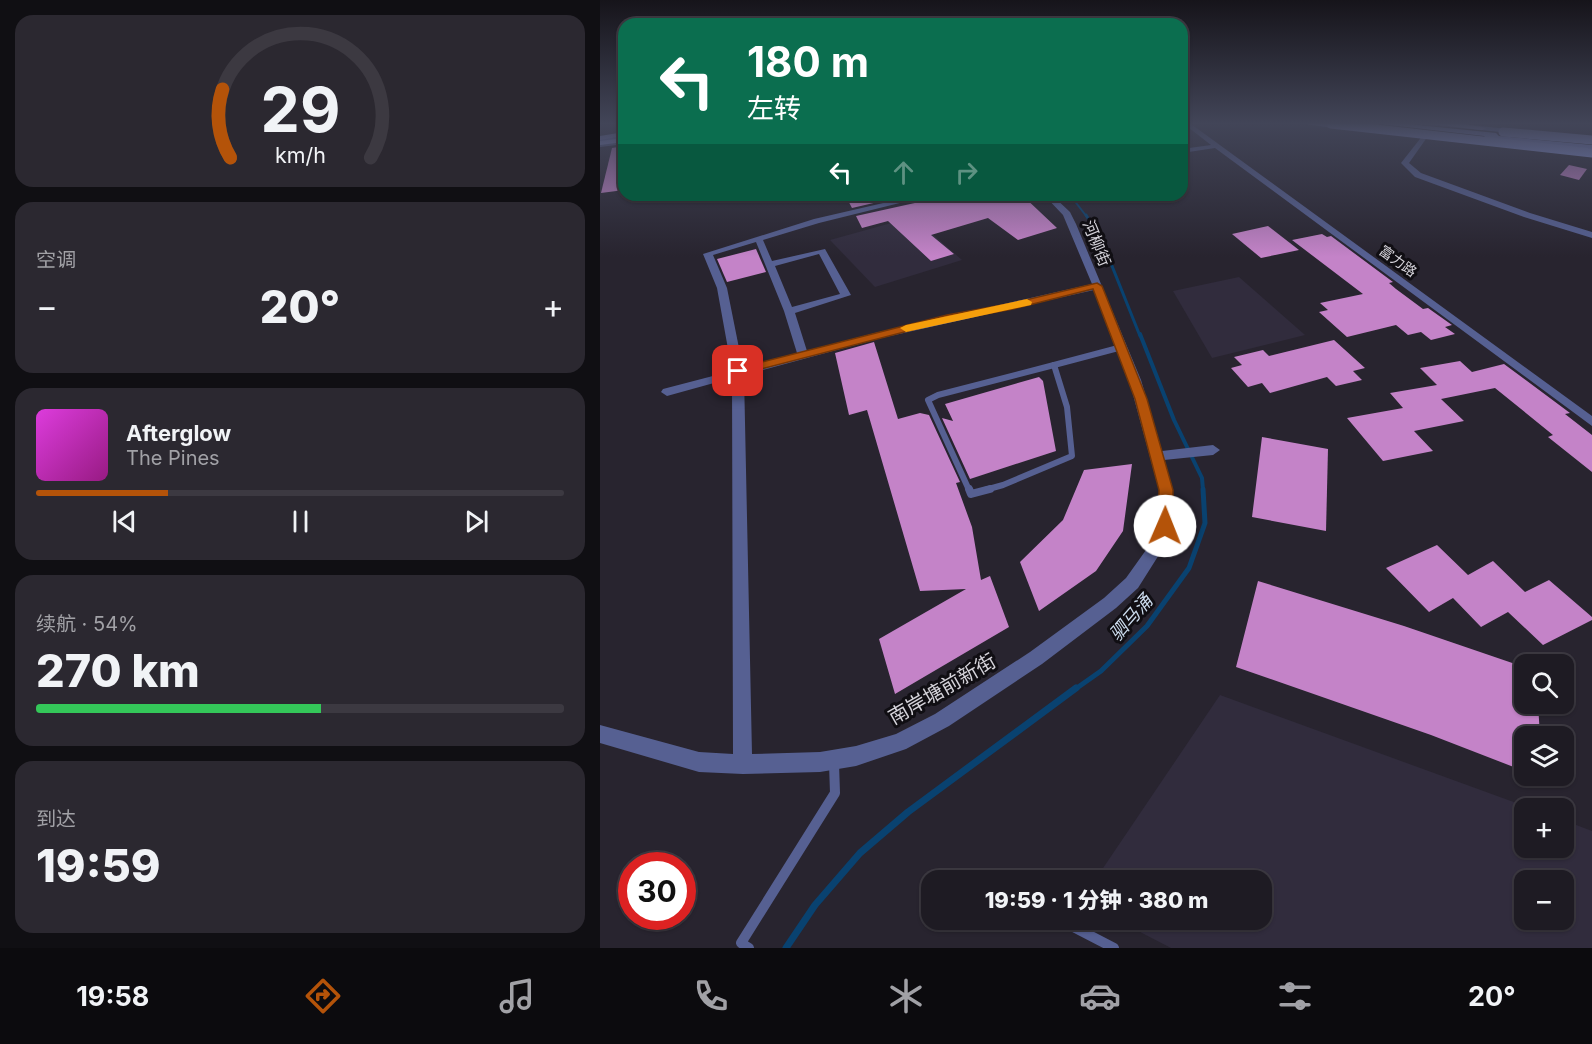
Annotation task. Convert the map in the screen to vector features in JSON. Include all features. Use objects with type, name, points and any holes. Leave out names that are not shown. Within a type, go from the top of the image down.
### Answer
[{"type":"street","name":"富力路","points":[[1246,168],[1592,422]]},
{"type":"street","points":[[1408,168],[1447,188],[1592,236]]},
{"type":"street","points":[[743,764],[738,371],[722,288],[708,254],[817,221],[902,201]]},
{"type":"street","name":"河柳街","points":[[1054,201],[1067,214],[1135,380],[1166,490],[1165,526],[1145,565],[1132,583],[1110,603]]},
{"type":"street","points":[[759,240],[789,310],[803,354]]},
{"type":"street","points":[[771,264],[822,251],[846,295],[789,310]]},
{"type":"street","points":[[667,392],[738,371],[947,318],[1013,306],[1097,286]]},
{"type":"street","points":[[1157,456],[1213,450]]},
{"type":"street","name":"南岸塘前新街","points":[[600,734],[699,762],[743,764],[834,760],[856,756],[899,742],[942,720],[1036,658],[1110,603]]},
{"type":"lane","points":[[1054,364],[1067,407],[1072,456],[1003,486],[971,494],[928,400],[938,395],[1054,364],[1122,347]]},
{"type":"lane","points":[[745,946],[835,793],[834,760]]},
{"type":"lane","points":[[1079,930],[1114,948]]},
{"type":"shaded area","points":[[913,217],[962,260],[875,287],[830,240]]},
{"type":"shaded area","points":[[1239,277],[1305,335],[1212,358],[1173,291]]},
{"type":"shaded area","points":[[1220,695],[1514,802],[1514,858],[1574,858],[1574,824],[1592,831],[1592,948],[1171,948],[1136,930],[1272,930],[1272,870],[1102,870]]},
{"type":"building","points":[[607,168],[618,168],[618,191],[601,193]]},
{"type":"building","points":[[1566,168],[1587,169],[1579,180],[1560,175]]},
{"type":"building","points":[[848,201],[882,201],[852,208]]},
{"type":"building","points":[[924,201],[1028,201],[1057,228],[1018,240],[988,218],[931,235],[954,254],[931,261],[888,221],[862,228],[856,216]]},
{"type":"building","points":[[1268,226],[1299,250],[1261,258],[1232,234]]},
{"type":"building","points":[[1322,234],[1327,237],[1331,236],[1393,282],[1389,283],[1423,309],[1428,308],[1452,325],[1445,327],[1455,334],[1431,340],[1421,332],[1408,335],[1396,325],[1347,337],[1319,312],[1328,310],[1320,303],[1363,294],[1292,240]]},
{"type":"building","points":[[756,249],[766,272],[727,282],[717,259]]},
{"type":"building","points":[[1334,340],[1365,368],[1353,371],[1362,380],[1336,386],[1327,377],[1270,393],[1262,383],[1248,387],[1231,368],[1242,365],[1234,357],[1263,350],[1269,356]]},
{"type":"building","points":[[874,342],[898,419],[920,413],[929,415],[960,482],[956,483],[972,527],[981,580],[990,576],[1009,627],[895,694],[879,639],[966,589],[920,591],[867,410],[849,415],[835,353]]},
{"type":"building","points":[[1460,361],[1472,372],[1504,364],[1570,413],[1565,414],[1592,435],[1592,472],[1548,437],[1553,435],[1495,388],[1441,399],[1464,421],[1414,431],[1433,451],[1383,461],[1347,418],[1403,408],[1390,393],[1437,385],[1420,368]]},
{"type":"building","points":[[1039,377],[1043,381],[1056,451],[970,479],[942,418],[953,421],[945,404]]},
{"type":"building","points":[[1262,437],[1328,449],[1326,531],[1252,517]]},
{"type":"building","points":[[1132,464],[1123,531],[1096,571],[1039,611],[1020,562],[1063,520],[1084,470]]},
{"type":"building","points":[[1437,545],[1468,575],[1493,561],[1525,592],[1549,580],[1592,617],[1592,620],[1543,645],[1508,612],[1481,627],[1453,598],[1429,612],[1386,568]]},
{"type":"building","points":[[1258,581],[1404,626],[1514,664],[1514,714],[1539,714],[1539,726],[1514,726],[1514,767],[1431,735],[1236,667]]},
{"type":"waterway","name":"驷马涌","points":[[1075,201],[1087,217]]},
{"type":"waterway","name":"驷马涌","points":[[1086,215],[1102,241],[1140,336]]},
{"type":"waterway","name":"驷马涌","points":[[1140,334],[1174,420],[1202,478],[1203,490]]},
{"type":"waterway","name":"驷马涌","points":[[1074,690],[1101,671],[1147,626],[1189,568],[1205,523],[1203,489]]},
{"type":"waterway","name":"驷马涌","points":[[786,948],[815,905],[860,853],[908,812],[1076,688]]},
{"type":"slow traffic","points":[[906,328],[1027,302]]},
{"type":"route","points":[[738,371],[947,318],[1013,306],[1097,286],[1141,399],[1166,490],[1165,526]]}]
